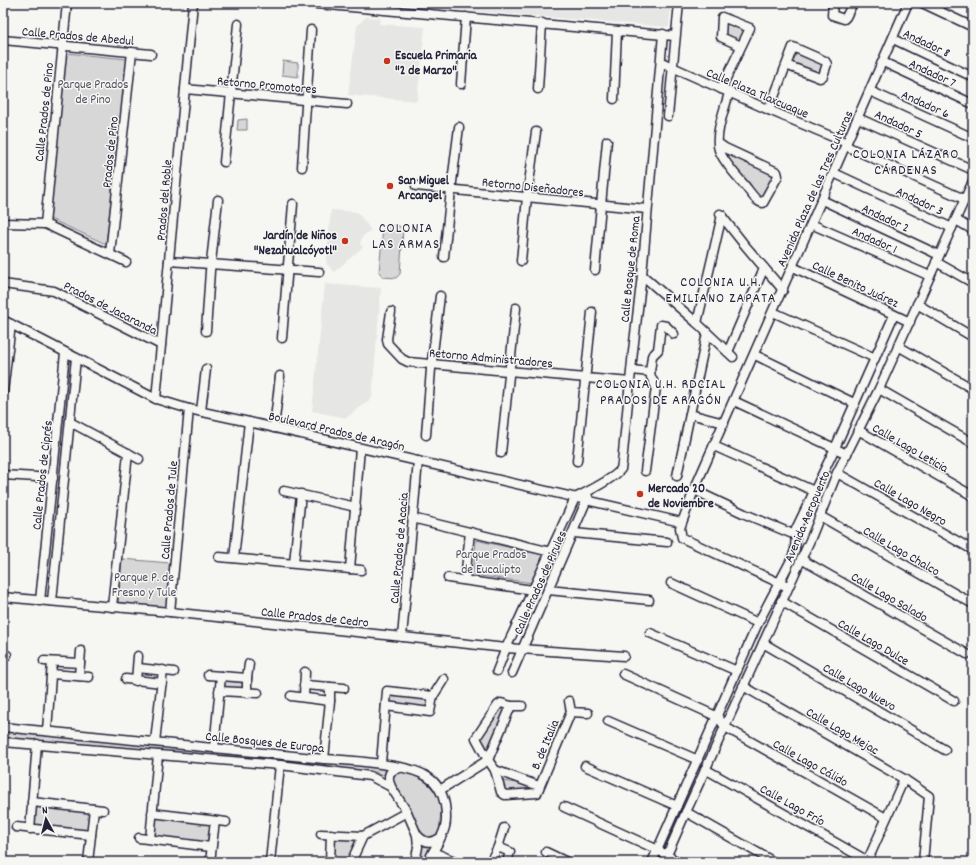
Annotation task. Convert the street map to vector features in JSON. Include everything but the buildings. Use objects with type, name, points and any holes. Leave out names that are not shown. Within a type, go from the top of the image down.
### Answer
[{"type":"street","name":"Calle Prados de Pino","points":[[45,224],[67,3]]},
{"type":"street","name":"Prados del Roble","points":[[156,399],[193,3]]},
{"type":"street","points":[[306,3],[676,36]]},
{"type":"street","points":[[668,116],[679,3]]},
{"type":"street","points":[[833,3],[832,15],[844,19],[853,3]]},
{"type":"street","name":"Avenida Plaza de las Tres Culturas","points":[[779,583],[682,538],[680,528],[681,522],[908,3]]},
{"type":"street","points":[[922,3],[973,27]]},
{"type":"street","points":[[461,84],[466,17]]},
{"type":"street","points":[[538,89],[542,23]]},
{"type":"street","points":[[224,162],[238,24]]},
{"type":"street","points":[[302,167],[312,30]]},
{"type":"street","points":[[614,99],[617,31]]},
{"type":"street","name":"Calle Bosque de Roma","points":[[575,498],[592,490],[621,469],[642,275],[663,34]]},
{"type":"street","name":"Andador 8","points":[[892,39],[973,77]]},
{"type":"street","name":"Calle Prados de Abedul","points":[[3,40],[151,54]]},
{"type":"street","points":[[721,89],[741,46]]},
{"type":"street","points":[[768,110],[786,65],[793,48],[825,61],[827,64],[823,76],[820,78],[786,65]]},
{"type":"street","name":"Prados de Pino","points":[[110,254],[132,52]]},
{"type":"street","name":"Calle Plaza Tlaxcuaque","points":[[661,62],[846,144],[964,199]]},
{"type":"street","name":"Andador 7","points":[[883,62],[973,104]]},
{"type":"street","name":"Retorno Promotores","points":[[185,88],[347,104]]},
{"type":"street","name":"Andador 6","points":[[870,91],[973,138]]},
{"type":"street","points":[[718,143],[724,148],[778,172],[778,176],[764,203],[759,202],[730,167],[720,152],[718,143],[719,132],[729,93]]},
{"type":"street","name":"Andador 5","points":[[858,118],[973,170]]},
{"type":"street","points":[[444,256],[459,127]]},
{"type":"street","points":[[521,261],[527,197],[536,132]]},
{"type":"street","points":[[595,270],[607,141]]},
{"type":"street","name":"Andador 3","points":[[834,173],[954,224],[973,230]]},
{"type":"street","name":"Avenida Aeropuerto","points":[[666,859],[782,602],[820,516],[837,473],[879,389],[973,181]]},
{"type":"street","name":"Retorno Diseñadores","points":[[416,186],[647,210]]},
{"type":"street","points":[[206,332],[218,200]]},
{"type":"street","name":"Andador 2","points":[[822,200],[938,258],[973,283]]},
{"type":"street","points":[[282,338],[293,204]]},
{"type":"street","points":[[697,323],[721,214],[783,290]]},
{"type":"street","points":[[3,223],[45,224],[126,262]]},
{"type":"street","name":"Andador 1","points":[[811,224],[930,276]]},
{"type":"street","points":[[169,261],[318,272]]},
{"type":"street","name":"Calle Benito Juárez","points":[[793,267],[910,322]]},
{"type":"street","points":[[642,275],[731,354],[764,268]]},
{"type":"street","name":"Prados de Jacaranda","points":[[3,284],[54,291],[161,345]]},
{"type":"street","points":[[426,435],[440,296]]},
{"type":"street","points":[[918,304],[973,337]]},
{"type":"street","points":[[501,453],[516,308]]},
{"type":"street","name":"Retorno Administradores","points":[[391,312],[387,338],[388,344],[402,359],[408,362],[630,382]]},
{"type":"street","points":[[577,460],[592,312]]},
{"type":"street","points":[[773,312],[875,358]]},
{"type":"street","name":"Avenida Aeropuerto","points":[[652,862],[718,717],[758,623],[795,550],[796,529],[835,448],[894,315]]},
{"type":"street","points":[[3,392],[7,322]]},
{"type":"street","name":"Boulevard Prados de Aragón","points":[[7,322],[156,399],[189,409],[681,522]]},
{"type":"street","points":[[645,471],[656,387],[650,372],[652,356],[658,350],[661,325],[666,326],[674,334]]},
{"type":"street","points":[[677,476],[707,333]]},
{"type":"street","points":[[898,346],[973,389]]},
{"type":"street","name":"Calle Prados de Ciprés","points":[[40,600],[66,352]]},
{"type":"street","points":[[755,355],[854,403]]},
{"type":"street","name":"Calle Prados de Ciprés","points":[[52,601],[76,358]]},
{"type":"street","points":[[201,411],[206,369]]},
{"type":"street","points":[[632,370],[650,372]]},
{"type":"street","points":[[274,428],[280,376]]},
{"type":"street","points":[[879,389],[973,443]]},
{"type":"street","points":[[734,401],[847,454]]},
{"type":"street","name":"Calle Prados de Tule","points":[[170,612],[189,409]]},
{"type":"street","points":[[690,414],[724,423]]},
{"type":"street","points":[[70,422],[139,459]]},
{"type":"street","points":[[234,558],[249,422]]},
{"type":"street","name":"Calle Lago Leticia","points":[[858,430],[973,496]]},
{"type":"street","points":[[714,446],[814,491]]},
{"type":"street","points":[[350,569],[360,448]]},
{"type":"street","points":[[112,608],[128,453]]},
{"type":"street","name":"Calle Prados de Acacia","points":[[402,637],[418,461]]},
{"type":"street","name":"Calle Lago Negro","points":[[837,473],[973,550]]},
{"type":"street","points":[[3,475],[52,478]]},
{"type":"street","name":"Calle Bosque de Roma","points":[[587,501],[592,490]]},
{"type":"street","points":[[694,490],[795,536]]},
{"type":"street","points":[[284,491],[356,507]]},
{"type":"street","points":[[294,564],[301,494]]},
{"type":"street","name":"Calle Prados de Pirules","points":[[497,671],[506,648],[575,498]]},
{"type":"street","name":"Calle Prados de Pirules","points":[[512,673],[587,501]]},
{"type":"street","name":"Calle Lago Chalco","points":[[820,516],[973,604]]},
{"type":"street","points":[[412,518],[551,552]]},
{"type":"street","points":[[465,580],[470,532]]},
{"type":"street","points":[[574,533],[667,542]]},
{"type":"street","points":[[219,557],[361,570]]},
{"type":"street","name":"Calle Lago Salado","points":[[801,559],[967,654]]},
{"type":"street","points":[[448,578],[533,590]]},
{"type":"street","points":[[671,583],[758,623]]},
{"type":"street","points":[[779,583],[788,588]]},
{"type":"street","points":[[548,590],[649,600]]},
{"type":"street","name":"Calle Prados de Cedro","points":[[3,597],[112,608],[170,612],[506,648],[624,656]]},
{"type":"street","name":"Calle Lago Dulce","points":[[782,602],[954,701]]},
{"type":"street","points":[[650,633],[737,671]]},
{"type":"street","name":"Calle Lago Nuevo","points":[[763,643],[945,750]]},
{"type":"street","points":[[79,676],[80,651]]},
{"type":"street","points":[[136,681],[138,656]]},
{"type":"street","points":[[44,661],[80,663]]},
{"type":"street","points":[[47,732],[52,662]]},
{"type":"street","points":[[247,692],[249,664]]},
{"type":"street","points":[[138,668],[174,672]]},
{"type":"street","points":[[155,742],[163,670]]},
{"type":"street","points":[[304,697],[305,672]]},
{"type":"street","points":[[52,674],[89,677]]},
{"type":"street","points":[[623,674],[718,717],[725,727]]},
{"type":"street","points":[[208,675],[247,678]]},
{"type":"street","points":[[214,748],[221,676]]},
{"type":"street","points":[[126,679],[162,683]]},
{"type":"street","points":[[386,706],[429,712],[431,710],[433,696],[444,679]]},
{"type":"street","points":[[304,685],[344,688]]},
{"type":"street","name":"Calle Lago Mejac","points":[[743,686],[904,779],[929,796],[923,862]]},
{"type":"street","points":[[324,759],[330,687]]},
{"type":"street","points":[[381,763],[388,690],[433,696]]},
{"type":"street","points":[[219,691],[258,693]]},
{"type":"street","points":[[291,696],[330,701]]},
{"type":"street","name":"B. de Italia","points":[[511,706],[501,703],[498,704],[476,737],[476,740],[496,770],[501,792],[503,794],[535,794],[571,712],[569,700]]},
{"type":"street","points":[[428,862],[446,825],[443,798],[440,790],[488,760],[511,706],[522,706]]},
{"type":"street","name":"B. de Italia","points":[[571,712],[588,713]]},
{"type":"street","points":[[608,720],[698,760]]},
{"type":"street","name":"Calle Bosques de Europa","points":[[3,727],[324,759],[362,760],[403,767],[421,773],[432,780],[440,790]]},
{"type":"street","name":"Calle Lago Cálido","points":[[725,727],[886,818]]},
{"type":"street","name":"Calle Bosques de Europa","points":[[3,742],[280,765],[370,776],[391,787],[407,812],[417,835],[418,847],[415,862]]},
{"type":"street","points":[[30,828],[37,744]]},
{"type":"street","points":[[150,839],[158,755]]},
{"type":"street","points":[[270,862],[280,765]]},
{"type":"street","points":[[585,766],[677,806]]},
{"type":"street","points":[[391,787],[388,780],[388,775],[394,769],[403,767]]},
{"type":"street","name":"Calle Lago Frío","points":[[706,769],[868,861]]},
{"type":"street","name":"B. de Italia","points":[[496,770],[539,786]]},
{"type":"street","points":[[868,861],[904,779]]},
{"type":"street","points":[[32,802],[104,810]]},
{"type":"street","points":[[564,807],[658,850],[666,859],[678,862]]},
{"type":"street","points":[[88,862],[94,809]]},
{"type":"street","points":[[321,834],[363,836],[407,812]]},
{"type":"street","points":[[686,812],[774,862]]},
{"type":"street","points":[[152,813],[226,822]]},
{"type":"street","points":[[210,862],[215,821]]},
{"type":"street","points":[[16,827],[91,835]]},
{"type":"street","points":[[490,862],[498,847],[504,828]]},
{"type":"street","points":[[330,862],[331,834]]},
{"type":"street","points":[[417,835],[429,843],[441,838]]},
{"type":"street","points":[[351,862],[363,836]]},
{"type":"street","points":[[139,838],[211,847]]},
{"type":"street","points":[[498,847],[510,852],[507,862]]},
{"type":"street","points":[[433,852],[457,862]]},
{"type":"street","points":[[546,852],[567,862]]},
{"type":"shaded area","points":[[375,3],[671,3],[669,27]]},
{"type":"shaded area","name":"Escuela Primaria \"2 de Marzo\"","points":[[366,17],[380,18],[379,24],[425,27],[417,101],[348,95],[357,26]]},
{"type":"shaded area","name":"Jardín de Niños \"Nezahualcóyotl\"","points":[[331,210],[357,212],[371,230],[362,237],[360,244],[363,247],[334,272],[326,263]]},
{"type":"shaded area","points":[[325,284],[381,288],[372,398],[346,418],[312,411]]},
{"type":"green space","points":[[725,22],[745,30],[740,41],[723,34]]},
{"type":"green space","points":[[794,52],[823,64],[819,74],[790,62]]},
{"type":"green space","name":"Parque Prados de Pino","points":[[66,53],[127,59],[106,244],[48,218]]},
{"type":"green space","points":[[283,61],[298,63],[298,77],[282,75]]},
{"type":"green space","points":[[247,119],[247,130],[237,130],[238,120]]},
{"type":"green space","points":[[723,150],[776,173],[762,202],[744,182]]},
{"type":"green space","points":[[387,225],[399,226],[403,229],[400,274],[396,278],[383,277],[379,272],[383,228]]},
{"type":"green space","name":"Parque Prados de Eucalipto","points":[[476,540],[543,555],[533,583],[473,575]]},
{"type":"green space","name":"Parque P. de Fresno y Tule","points":[[122,559],[170,563],[166,607],[118,603]]},
{"type":"green space","points":[[223,680],[243,683],[242,690],[223,688]]},
{"type":"green space","points":[[389,693],[429,698],[427,709],[389,704]]},
{"type":"green space","points":[[498,708],[507,710],[490,743],[488,754],[479,737]]},
{"type":"green space","points":[[3,730],[338,759],[386,769],[386,773],[382,775],[376,772],[3,738]]},
{"type":"green space","points":[[404,771],[425,780],[436,793],[441,804],[439,832],[432,839],[424,837],[392,785],[394,775],[398,772]]},
{"type":"green space","points":[[501,781],[533,785],[531,793],[505,794]]},
{"type":"green space","points":[[36,804],[89,811],[87,831],[32,826]]},
{"type":"green space","points":[[155,815],[197,820],[210,825],[207,843],[152,836]]},
{"type":"green space","points":[[333,837],[357,839],[347,862],[332,862]]},
{"type":"green space","points":[[420,842],[425,845],[436,844],[426,862],[419,862],[422,855]]},
{"type":"place","name":"Escuela Primaria \"2 de Marzo\"","points":[[387,61]]},
{"type":"place","name":"San Miguel Arcangel","points":[[390,186]]},
{"type":"place","name":"Jardín de Niños \"Nezahualcóyotl\"","points":[[345,241]]},
{"type":"place","name":"Mercado 20 de Noviembre","points":[[640,494]]},
{"type":"district","name":"COLONIA LÁZARO CÁRDENAS","points":[[906,162]]},
{"type":"district","name":"COLONIA LAS ARMAS","points":[[406,236]]},
{"type":"district","name":"COLONIA U.H. EMILIANO ZAPATA","points":[[721,290]]},
{"type":"district","name":"COLONIA U.H. RDCIAL PRADOS DE ARAGÓN","points":[[661,392]]}]
